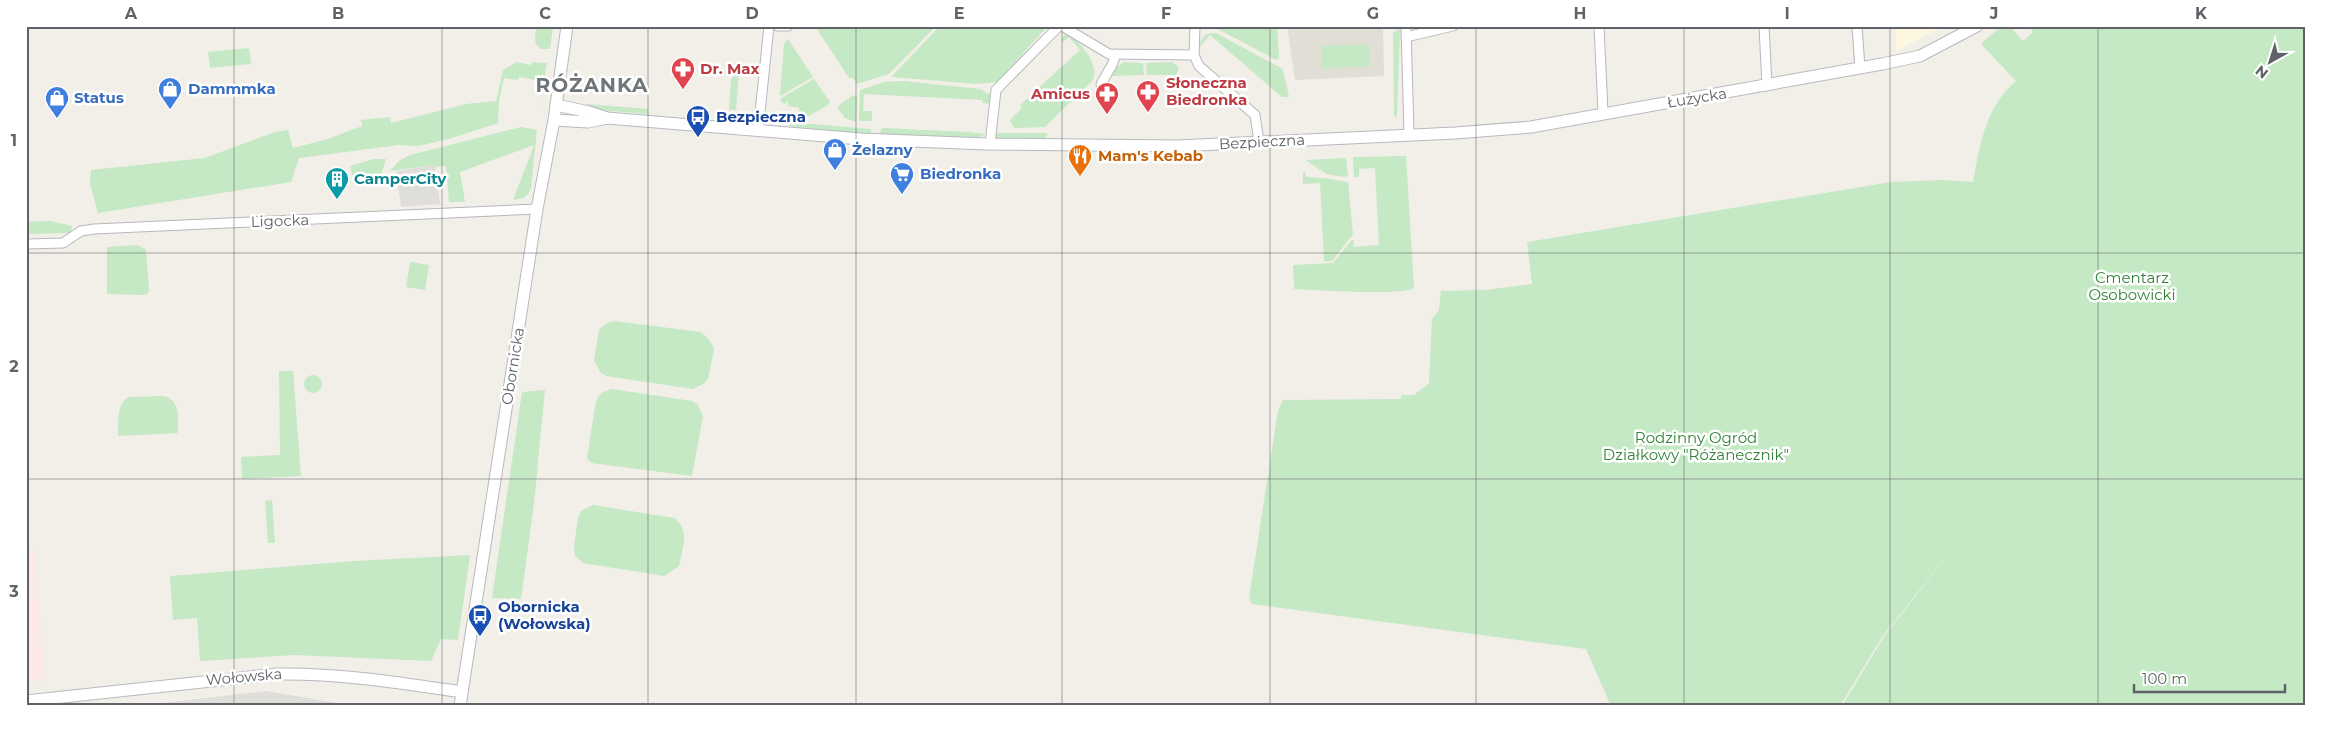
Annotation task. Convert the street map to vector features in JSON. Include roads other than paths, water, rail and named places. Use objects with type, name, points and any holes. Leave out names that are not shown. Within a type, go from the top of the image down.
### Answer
[{"type":"street","name":"Obornicka","points":[[460,706],[537,209],[554,120],[567,26]]},
{"type":"street","points":[[758,131],[769,26]]},
{"type":"street","points":[[778,26],[788,26]]},
{"type":"street","points":[[990,144],[996,90],[1061,26],[1103,52],[1116,54],[1194,55]]},
{"type":"street","points":[[1195,26],[1194,55],[1198,66],[1255,114],[1259,142]]},
{"type":"street","points":[[1406,26],[1408,135]]},
{"type":"street","points":[[1406,37],[1452,26]]},
{"type":"street","points":[[1599,26],[1603,113]]},
{"type":"street","points":[[1764,26],[1767,86]]},
{"type":"street","points":[[1857,26],[1860,68]]},
{"type":"street","name":"Łużycka","points":[[1408,135],[1530,127],[1767,86],[1920,56],[1977,26]]},
{"type":"street","points":[[1101,84],[1116,54]]},
{"type":"street","name":"Bezpieczna","points":[[556,104],[607,118],[874,139],[990,144],[1169,146],[1408,135]]},
{"type":"street","name":"Bezpieczna","points":[[554,120],[588,122],[607,118]]},
{"type":"street","name":"Ligocka","points":[[26,244],[63,244],[81,231],[94,230],[537,209]]},
{"type":"street","name":"Wołowska","points":[[26,701],[277,674],[317,673],[462,692]]},
{"type":"place","name":"Dr. Max","points":[[683,90]]},
{"type":"place","name":"Dammmka","points":[[170,110]]},
{"type":"place","name":"Słoneczna Biedronka","points":[[1148,113]]},
{"type":"place","name":"Amicus","points":[[1107,115]]},
{"type":"place","name":"Status","points":[[57,119]]},
{"type":"place","name":"Bezpieczna","points":[[698,138]]},
{"type":"place","name":"Żelazny","points":[[835,171]]},
{"type":"place","name":"Mam's Kebab","points":[[1080,177]]},
{"type":"place","name":"Biedronka","points":[[902,195]]},
{"type":"place","name":"CamperCity","points":[[337,200]]},
{"type":"place","name":"Obornicka (Wołowska)","points":[[480,637]]},
{"type":"district","name":"RÓŻANKA","points":[[592,85]]},
{"type":"park label","name":"Cmentarz Osobowicki","points":[[2132,286]]},
{"type":"park label","name":"Rodzinny Ogród Działkowy \"Różanecznik\"","points":[[1696,446]]}]
